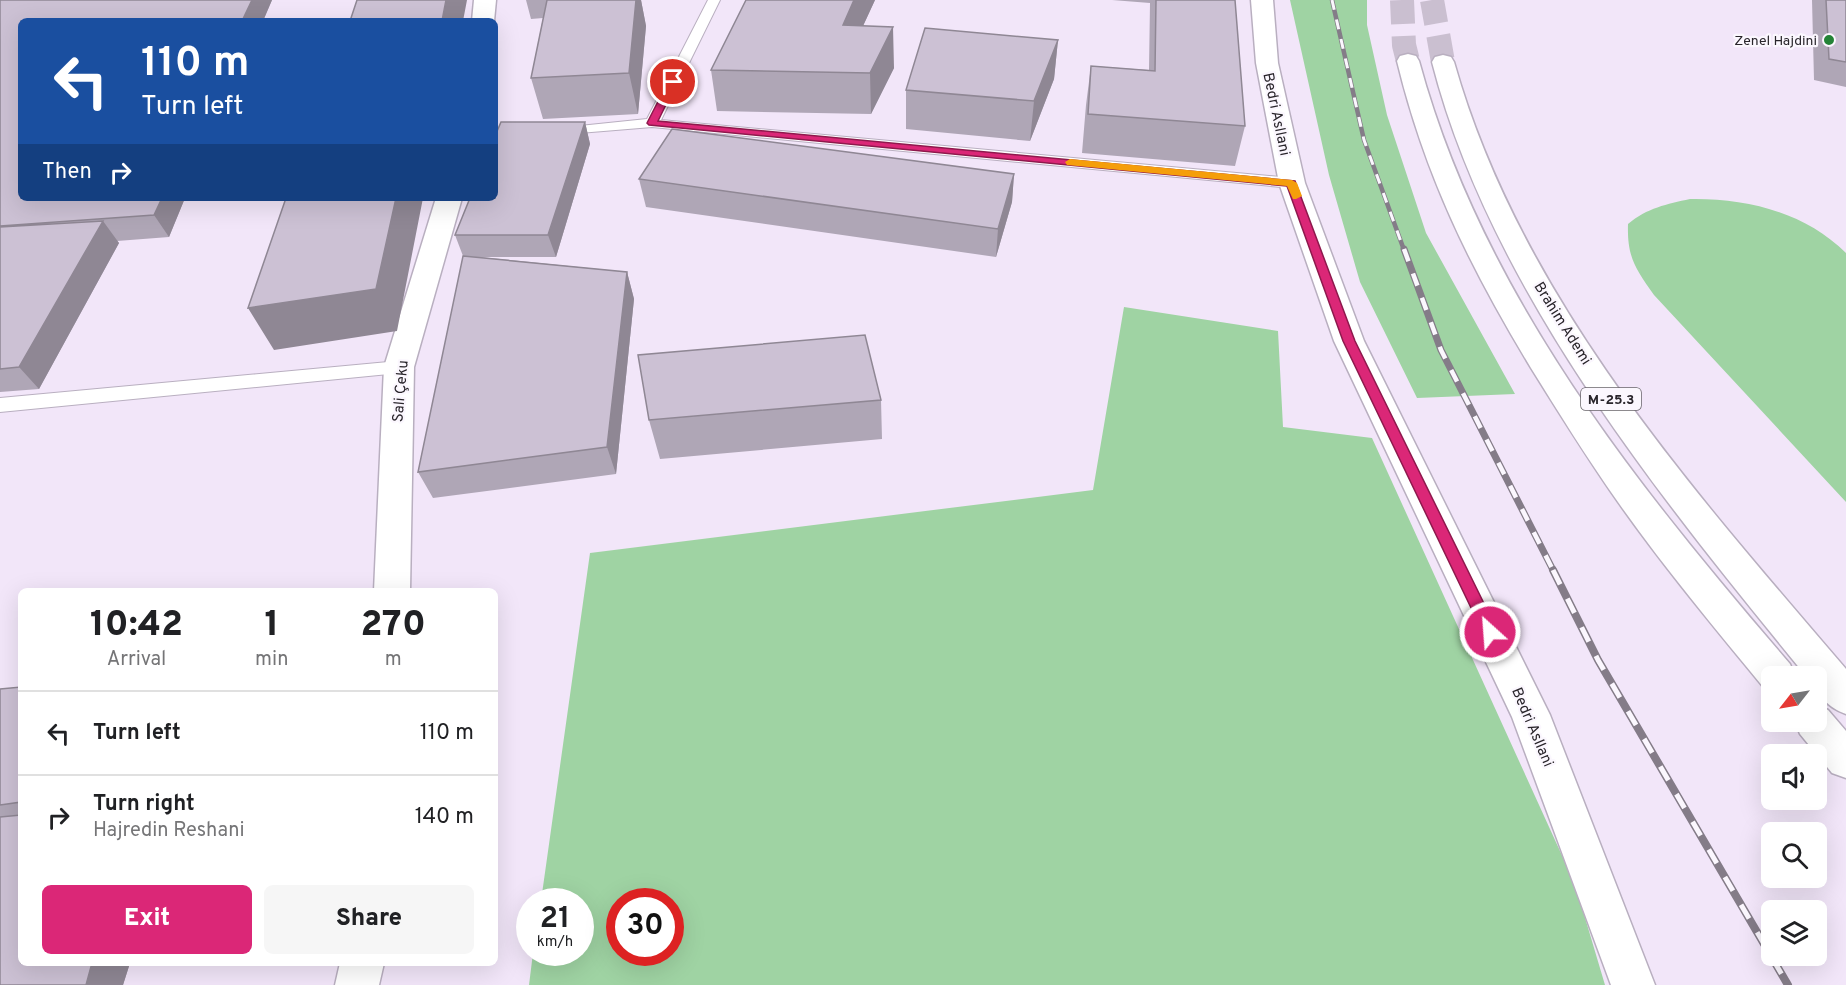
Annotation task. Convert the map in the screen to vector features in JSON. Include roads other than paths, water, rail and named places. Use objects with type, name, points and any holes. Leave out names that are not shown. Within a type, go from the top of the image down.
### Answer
[{"type":"street","points":[[483,18],[485,0]]},
{"type":"street","name":"Bedri Asllani","points":[[1262,0],[1267,63],[1292,183],[1349,341],[1531,715],[1634,985]]},
{"type":"street","name":"M-25.3","points":[[1408,61],[1417,103],[1432,152],[1484,264],[1524,334],[1641,508],[1769,666]]},
{"type":"street","name":"Brahim Ademi","points":[[1443,62],[1454,107],[1479,173],[1525,263],[1568,334],[1611,400],[1672,484],[1744,576],[1846,697]]},
{"type":"street","name":"Sali Çeku","points":[[392,588],[399,368],[448,201]]},
{"type":"street","points":[[1822,732],[1846,760]]},
{"type":"street","points":[[357,985],[361,966]]},
{"type":"lane","points":[[652,123],[714,0]]},
{"type":"lane","points":[[540,134],[652,123],[1292,183]]},
{"type":"lane","points":[[0,405],[399,368]]},
{"type":"tunnel","points":[[1402,0],[1404,45],[1408,61]]},
{"type":"tunnel","points":[[1432,0],[1443,62]]},
{"type":"railway","points":[[1332,0],[1364,140],[1404,250]]},
{"type":"railway","points":[[1404,249],[1441,350],[1554,572]]},
{"type":"railway","points":[[1554,572],[1598,660],[1788,985]]},
{"type":"place","name":"Zenel Hajdini","points":[[1829,40]]}]
